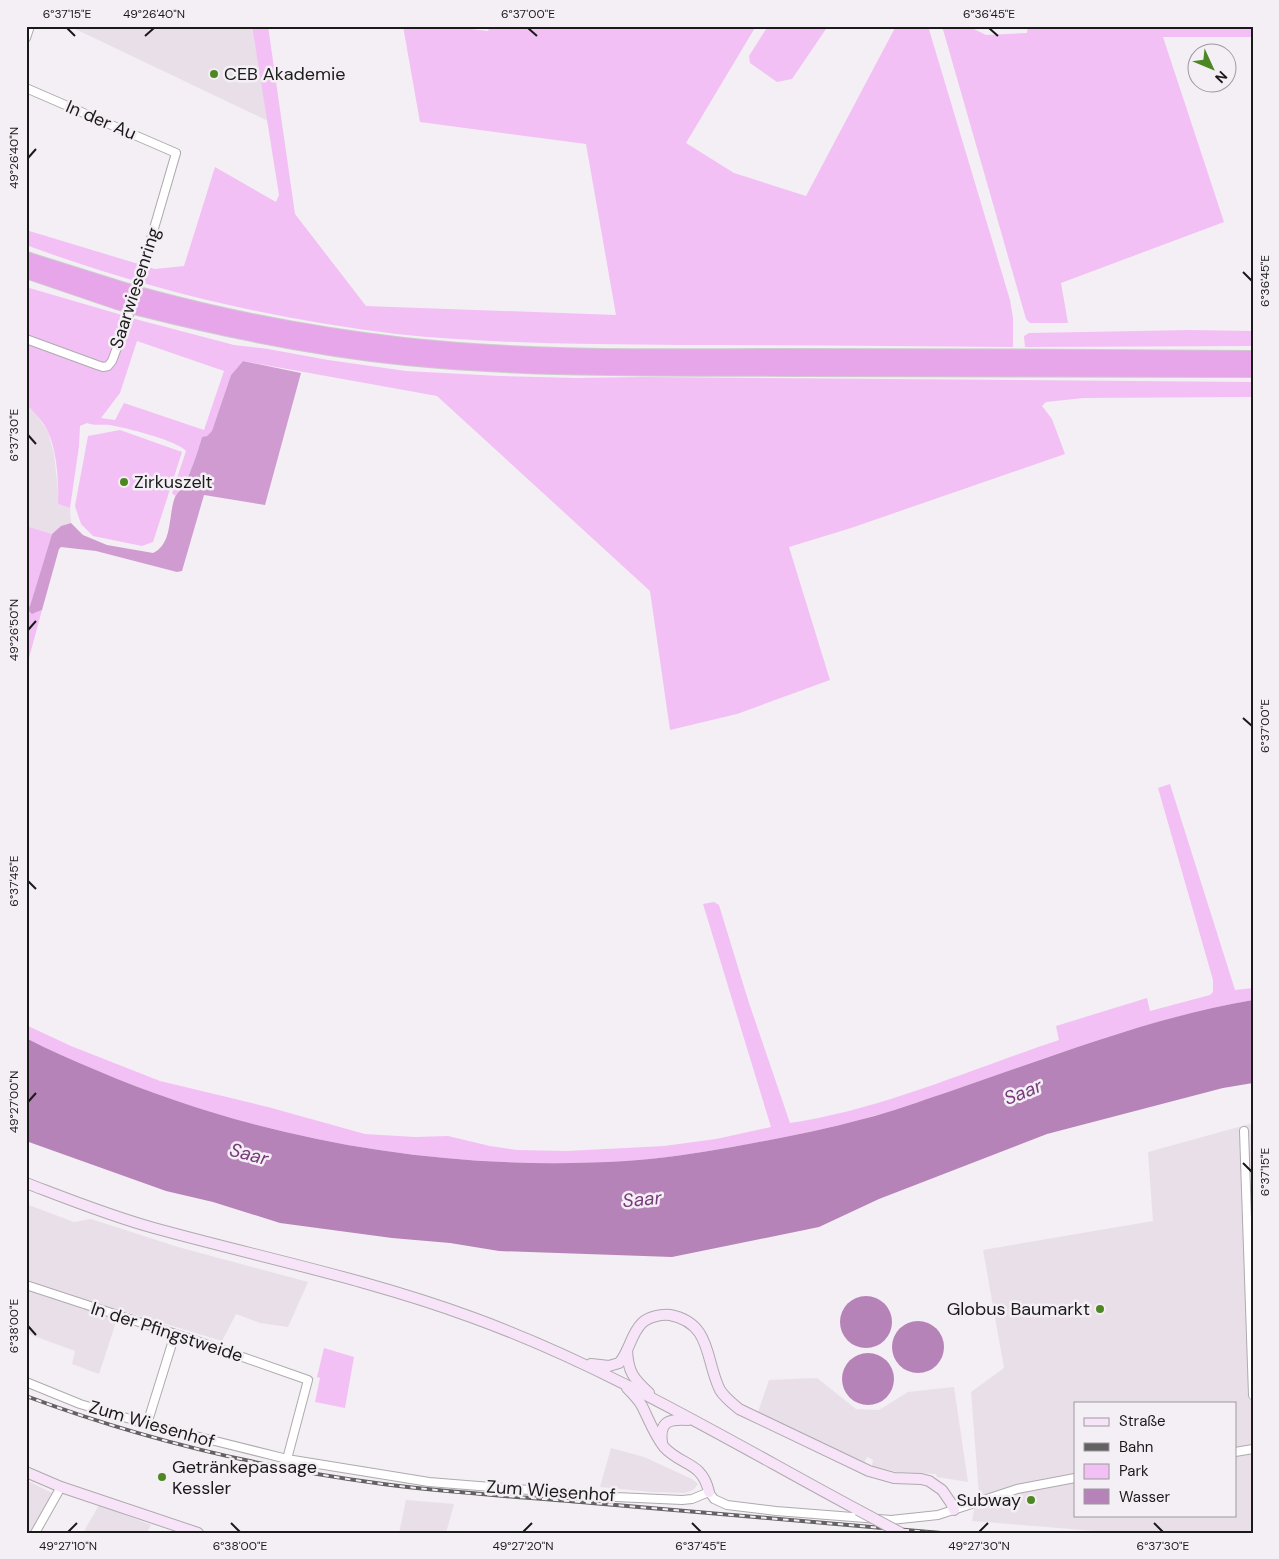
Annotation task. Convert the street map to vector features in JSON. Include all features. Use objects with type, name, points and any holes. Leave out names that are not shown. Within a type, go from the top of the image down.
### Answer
[{"type":"highway","points":[[26,259],[119,296]]},
{"type":"highway","points":[[26,271],[45,278]]},
{"type":"highway","points":[[26,275],[119,296],[256,336],[358,352],[499,365],[642,361],[1002,364],[1253,358]]},
{"type":"highway","points":[[1039,363],[1253,370]]},
{"type":"main road","points":[[26,1183],[88,1207],[152,1228],[396,1292],[532,1339],[623,1383],[901,1533]]},
{"type":"main road","points":[[583,1363],[615,1365],[622,1359],[633,1334],[643,1322],[656,1316],[669,1315],[684,1319],[694,1325],[701,1334],[721,1392],[739,1409],[869,1472],[894,1478],[929,1481],[942,1490],[954,1510]]},
{"type":"main road","points":[[628,1349],[628,1366],[636,1381],[659,1402]]},
{"type":"main road","points":[[623,1383],[642,1406],[654,1432],[662,1443],[670,1452],[699,1471],[707,1482],[709,1492]]},
{"type":"main road","points":[[662,1443],[662,1429],[667,1422],[677,1419],[691,1420]]},
{"type":"main road","points":[[26,1472],[61,1487],[198,1533]]},
{"type":"street","points":[[26,38],[30,26]]},
{"type":"street","name":"In der Au","points":[[26,88],[176,153]]},
{"type":"street","name":"Saarwiesenring","points":[[26,339],[96,365],[108,366],[112,361],[127,321],[176,153]]},
{"type":"street","points":[[1244,1131],[1253,1395]]},
{"type":"street","name":"In der Pfingstweide","points":[[26,1285],[308,1380],[286,1459]]},
{"type":"street","points":[[147,1424],[175,1334]]},
{"type":"street","name":"Zum Wiesenhof","points":[[26,1382],[80,1404],[147,1424],[286,1459],[429,1482],[616,1497],[682,1500],[692,1499],[709,1492]]},
{"type":"street","points":[[1236,1452],[1253,1449]]},
{"type":"street","points":[[709,1492],[714,1499],[727,1505],[891,1520],[924,1517],[954,1510],[1017,1489],[1074,1478]]},
{"type":"street","points":[[35,1533],[61,1487]]},
{"type":"shaded area","name":"CEB Akademie","points":[[69,26],[252,26],[268,121]]},
{"type":"shaded area","points":[[243,361],[301,373],[265,505],[204,495],[182,571],[177,572],[96,551],[61,547],[42,610],[32,614],[27,609],[30,606],[52,534],[61,526],[71,523],[83,535],[107,545],[153,553],[159,549],[167,536],[175,497],[187,479],[202,437],[207,436],[212,431],[231,375]]},
{"type":"shaded area","points":[[26,404],[35,412],[48,432],[54,454],[58,504],[70,508],[71,523],[61,526],[52,534],[26,526]]},
{"type":"shaded area","points":[[1253,1123],[1253,1533],[1119,1533],[972,1521],[979,1495],[971,1392],[1004,1368],[983,1250],[1153,1221],[1148,1152]]},
{"type":"shaded area","points":[[26,1204],[74,1222],[91,1219],[178,1247],[308,1282],[288,1327],[260,1323],[236,1314],[222,1341],[120,1310],[99,1374],[72,1364],[75,1351],[26,1333]]},
{"type":"shaded area","points":[[817,1378],[856,1409],[879,1410],[908,1392],[954,1387],[968,1482],[937,1477],[936,1474],[898,1472],[872,1466],[873,1460],[867,1457],[864,1463],[758,1412],[769,1380]]},
{"type":"shaded area","points":[[611,1448],[644,1457],[692,1479],[698,1484],[693,1490],[685,1493],[600,1487]]},
{"type":"shaded area","points":[[26,1480],[52,1493],[31,1533],[26,1533]]},
{"type":"shaded area","points":[[406,1500],[454,1504],[446,1533],[399,1533]]},
{"type":"shaded area","points":[[99,1505],[151,1525],[147,1533],[83,1533]]},
{"type":"green space","points":[[252,26],[268,26],[295,214],[366,306],[616,315],[586,144],[420,122],[403,26],[446,26],[488,31],[490,26],[756,26],[686,143],[734,173],[806,196],[896,26],[928,26],[1010,300],[1013,318],[1013,347],[575,344],[467,340],[396,334],[349,328],[255,311],[162,289],[26,245],[26,230],[155,269],[184,266],[215,167],[276,202],[279,195]]},
{"type":"green space","points":[[768,26],[828,26],[792,79],[777,82],[750,63],[749,56]]},
{"type":"green space","points":[[942,26],[968,26],[986,35],[1027,33],[1028,26],[1253,26],[1253,37],[1163,37],[1224,222],[1061,283],[1068,323],[1030,323],[1026,319]]},
{"type":"green space","points":[[26,287],[234,345],[406,371],[576,378],[1253,382],[1253,397],[1084,398],[1046,402],[1042,406],[1052,419],[1065,454],[851,528],[789,547],[830,680],[737,714],[670,730],[650,591],[437,396],[243,361],[231,375],[212,432],[202,437],[192,468],[175,496],[172,493],[186,451],[184,449],[169,441],[137,431],[110,425],[87,423],[80,426],[70,508],[58,504],[57,467],[54,448],[44,425],[26,404]],"holes":[[[137,341],[224,371],[204,430],[124,403],[115,420],[101,418],[120,393]]]},
{"type":"green space","points":[[1190,330],[1253,331],[1253,346],[1025,347],[1024,336],[1029,333]]},
{"type":"green space","points":[[120,430],[182,452],[153,542],[142,546],[93,536],[81,524],[75,506],[88,436]]},
{"type":"green space","points":[[26,526],[52,534],[30,607],[27,609],[35,613],[42,610],[26,669]]},
{"type":"green space","points":[[1170,784],[1235,990],[1253,988],[1253,1000],[1139,1027],[898,1109],[814,1131],[706,1151],[625,1161],[557,1163],[422,1156],[355,1146],[289,1133],[223,1116],[159,1095],[61,1055],[26,1038],[26,1025],[71,1046],[160,1081],[268,1107],[365,1134],[415,1137],[448,1136],[517,1150],[567,1151],[664,1146],[716,1139],[771,1127],[703,904],[714,902],[719,905],[748,1000],[790,1123],[824,1117],[858,1109],[926,1088],[1059,1040],[1056,1026],[1147,998],[1150,1011],[1210,995],[1213,992],[1213,980],[1158,788]]},
{"type":"green space","points":[[324,1348],[354,1357],[345,1408],[315,1402],[320,1378],[317,1377]]},
{"type":"water","name":"Saar","points":[[1253,1000],[1253,1083],[1223,1088],[1047,1134],[879,1199],[819,1227],[672,1257],[499,1251],[450,1243],[392,1238],[280,1223],[213,1202],[166,1191],[26,1141],[26,1038],[96,1070],[159,1095],[223,1116],[289,1133],[355,1146],[422,1156],[557,1163],[625,1161],[692,1154],[732,1147],[781,1138],[874,1116],[1137,1028],[1175,1017]]},
{"type":"water","points":[[866,1296],[876,1298],[884,1304],[890,1312],[892,1322],[890,1332],[884,1340],[876,1346],[866,1348],[856,1346],[848,1340],[842,1332],[840,1322],[842,1312],[848,1304],[856,1298]]},
{"type":"water","points":[[918,1321],[928,1323],[936,1329],[942,1337],[944,1347],[942,1357],[936,1365],[928,1371],[918,1373],[908,1371],[900,1365],[894,1357],[892,1347],[894,1337],[900,1329],[908,1323]]},
{"type":"water","points":[[868,1353],[878,1355],[886,1361],[892,1369],[894,1379],[892,1389],[886,1397],[878,1403],[868,1405],[858,1403],[850,1397],[844,1389],[842,1379],[844,1369],[850,1361],[858,1355]]},
{"type":"railway","points":[[26,1396],[113,1426],[202,1450],[292,1470],[383,1484],[941,1533]]},
{"type":"place","name":"CEB Akademie","points":[[214,74]]},
{"type":"place","name":"Zirkuszelt","points":[[124,482]]},
{"type":"place","name":"Globus Baumarkt","points":[[1100,1309]]},
{"type":"place","name":"Getränkepassage Kessler","points":[[162,1477]]},
{"type":"place","name":"Subway","points":[[1031,1500]]}]
